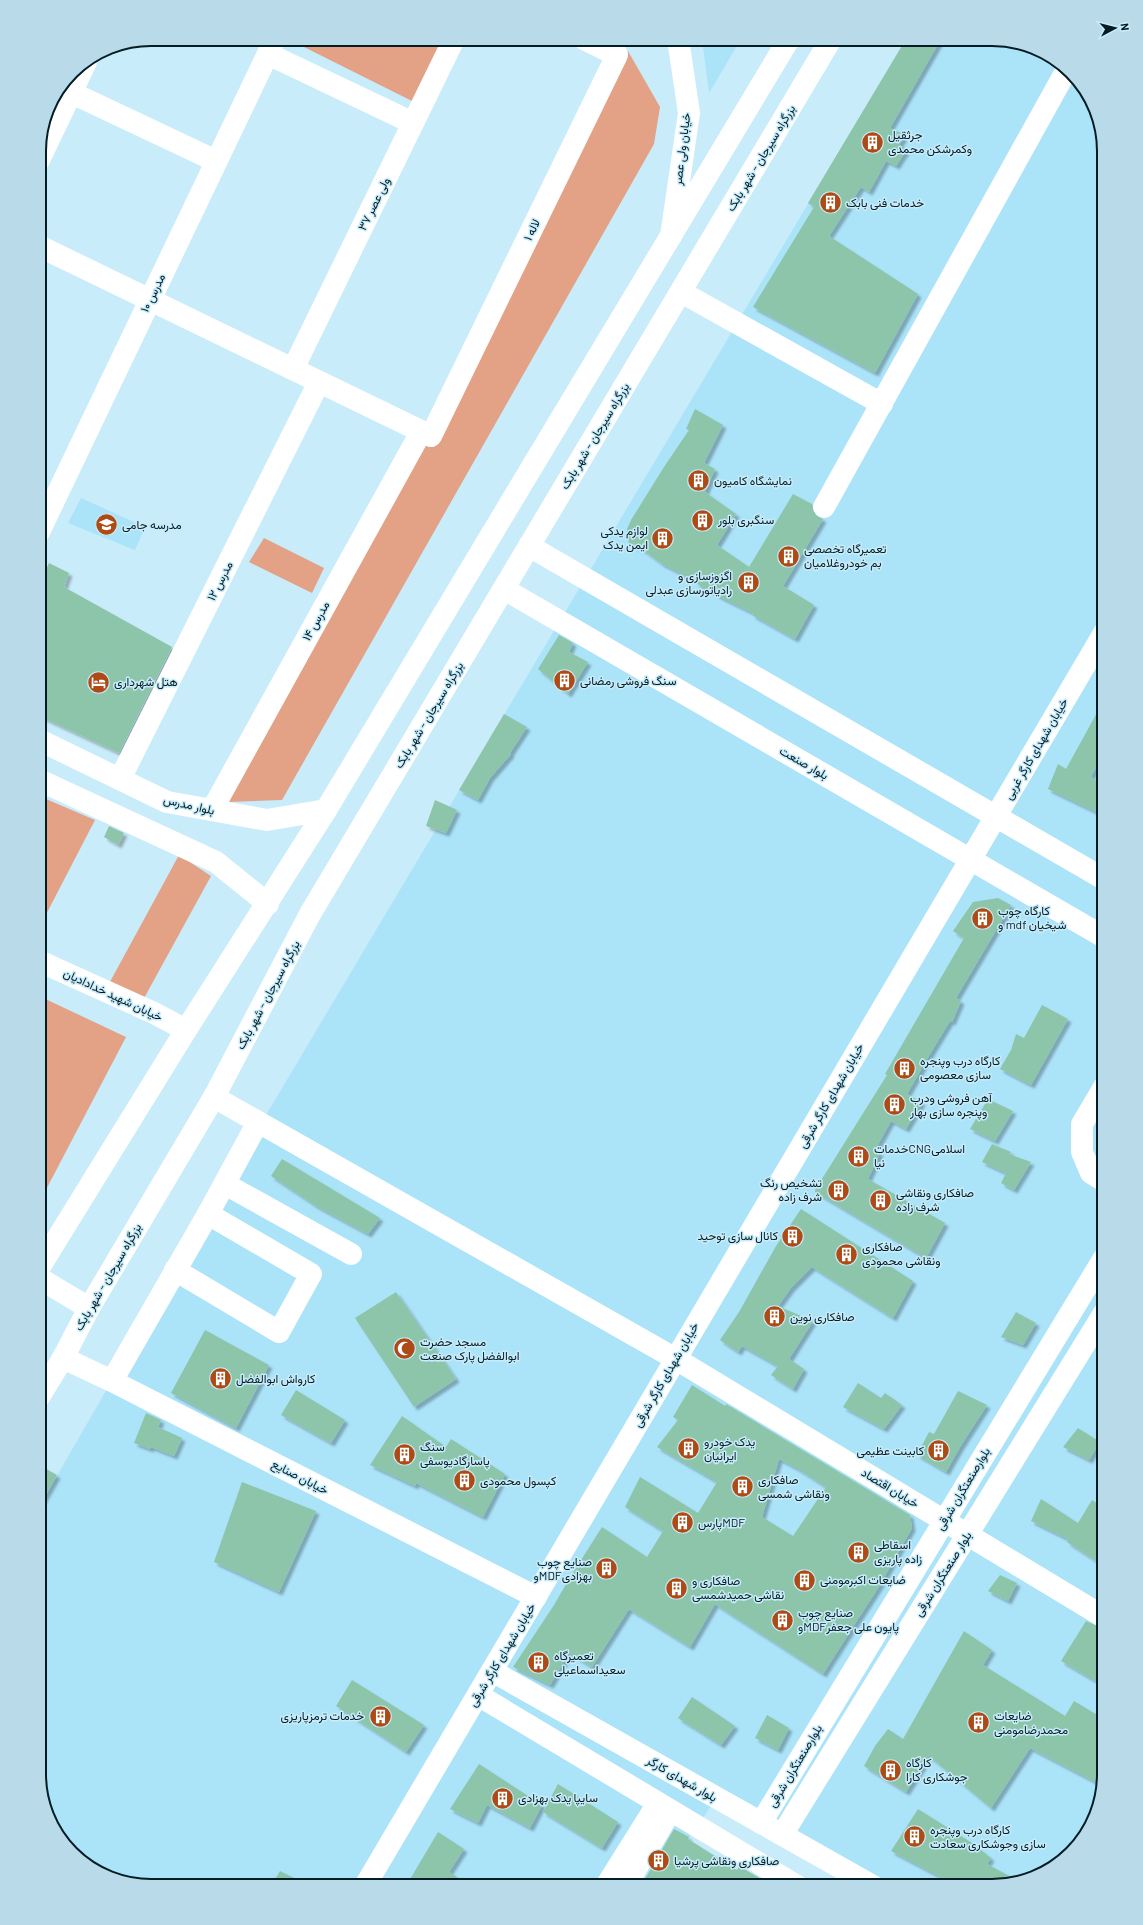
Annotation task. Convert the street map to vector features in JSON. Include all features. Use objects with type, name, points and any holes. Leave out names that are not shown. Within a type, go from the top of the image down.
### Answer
[{"type":"main road","points":[[271,46],[413,123]]},
{"type":"main road","name":"مدرس ۱۰","points":[[46,517],[271,46]]},
{"type":"main road","name":"ولی عصر ۳۷","points":[[293,369],[451,46]]},
{"type":"main road","name":"لاله ۱","points":[[426,434],[617,55],[598,46]]},
{"type":"main road","name":"خیابان ولی عصر","points":[[671,236],[689,113],[679,46]]},
{"type":"main road","points":[[46,1257],[186,1030],[268,904],[326,810],[785,46]]},
{"type":"main road","name":"بزرگراه سیرجان - شهر بابک","points":[[46,1386],[63,1358],[89,1308],[214,1097],[310,914],[827,46]]},
{"type":"main road","points":[[46,146],[81,73]]},
{"type":"main road","points":[[824,507],[1064,75]]},
{"type":"main road","points":[[72,93],[216,161]]},
{"type":"main road","points":[[46,249],[426,434]]},
{"type":"main road","points":[[681,292],[882,404]]},
{"type":"main road","name":"مدرس ۱۲","points":[[120,779],[319,382]]},
{"type":"main road","name":"مدرس ۱۴","points":[[212,810],[426,434]]},
{"type":"main road","points":[[529,546],[1097,875]]},
{"type":"main road","name":"بلوار صنعت","points":[[504,589],[969,862],[1097,933]]},
{"type":"main road","name":"خیابان شهدای کارگر غربی","points":[[969,862],[1097,645]]},
{"type":"main road","name":"بلوار مدرس","points":[[46,743],[167,802],[267,820],[326,810]]},
{"type":"main road","points":[[46,783],[216,862],[268,904]]},
{"type":"main road","points":[[152,832],[163,818],[167,802]]},
{"type":"main road","name":"خیابان شهدای کارگر شرقی","points":[[369,1879],[969,862]]},
{"type":"main road","name":"خیابان شهید خدادادیان","points":[[46,964],[154,1013],[186,1030]]},
{"type":"main road","name":"خیابان اقتصاد","points":[[214,1097],[676,1359],[1097,1613]]},
{"type":"main road","points":[[1097,1099],[1082,1124],[1082,1152],[1091,1173],[1097,1177]]},
{"type":"main road","points":[[112,1381],[208,1214],[258,1122]]},
{"type":"main road","points":[[224,1184],[350,1254]]},
{"type":"main road","points":[[175,1270],[279,1332],[311,1274],[208,1214]]},
{"type":"main road","name":"بلوارصنعتگران شرقی","points":[[761,1823],[944,1521],[1097,1273]]},
{"type":"main road","points":[[46,1282],[89,1308]]},
{"type":"main road","name":"بلوار صنعتگران شرقی","points":[[782,1835],[1097,1324]]},
{"type":"main road","name":"خیابان صنایع","points":[[63,1358],[112,1381],[536,1597]]},
{"type":"main road","name":"بلوار شهدای کارگر","points":[[492,1671],[861,1879]]},
{"type":"main road","points":[[478,1695],[785,1879]]},
{"type":"main road","points":[[611,1879],[664,1807]]},
{"type":"main road","points":[[629,1879],[664,1807]]},
{"type":"shaded area","points":[[302,46],[440,46],[412,101]]},
{"type":"shaded area","points":[[703,46],[737,46],[709,93]]},
{"type":"shaded area","points":[[902,46],[999,46],[1012,48],[1038,57],[1061,72],[1079,93],[1089,111],[1096,137],[1097,151],[1097,1781],[1095,1794],[1086,1820],[1071,1843],[1061,1853],[1038,1868],[1006,1878],[866,1879],[719,1795],[660,1879],[144,1879],[131,1877],[105,1868],[82,1853],[72,1843],[57,1820],[48,1794],[46,1781],[46,1495],[225,1184]]},
{"type":"shaded area","points":[[628,51],[660,107],[654,144],[282,800],[227,802],[414,456]]},
{"type":"shaded area","name":"مدرسه جامی","points":[[81,498],[145,527],[135,550],[68,523]]},
{"type":"shaded area","points":[[264,538],[324,568],[312,593],[249,562]]},
{"type":"shaded area","points":[[46,799],[95,820],[46,914]]},
{"type":"shaded area","points":[[179,855],[211,876],[137,1011],[105,991]]},
{"type":"shaded area","points":[[46,999],[126,1037],[46,1190]]},
{"type":"building","points":[[902,46],[937,46],[890,128],[905,135],[899,145],[907,149],[896,166],[886,161],[869,192],[861,187],[829,236],[918,294],[875,373],[753,307],[814,207],[808,203]]},
{"type":"building","points":[[695,409],[723,425],[704,463],[715,469],[705,492],[736,514],[717,545],[749,567],[793,494],[812,504],[814,514],[823,519],[783,586],[814,605],[795,639],[752,615],[753,613],[720,597],[696,583],[697,581],[662,564],[643,550],[629,544],[627,529],[631,520],[689,430],[686,429]]},
{"type":"building","name":"هتل شهرداری","points":[[49,563],[69,573],[64,587],[172,647],[119,753],[46,719],[46,570]]},
{"type":"building","name":"سنگ فروشی رمضانی","points":[[559,635],[573,643],[569,652],[588,662],[568,694],[538,669]]},
{"type":"building","points":[[1097,713],[1097,765],[1091,777],[1097,781],[1096,812],[1048,789],[1058,764],[1066,769]]},
{"type":"building","points":[[504,714],[527,727],[510,753],[511,754],[490,778],[478,800],[459,790]]},
{"type":"building","points":[[435,800],[457,810],[446,833],[426,826]]},
{"type":"building","points":[[109,826],[124,833],[118,845],[104,837]]},
{"type":"building","points":[[998,898],[1011,905],[956,998],[961,1001],[952,1022],[950,1021],[907,1094],[922,1102],[906,1129],[891,1121],[875,1150],[880,1153],[868,1179],[945,1223],[926,1258],[815,1192],[815,1190],[887,1075],[885,1074],[964,938],[953,931],[973,902]]},
{"type":"building","points":[[1042,1005],[1068,1019],[1031,1085],[1000,1069],[1011,1050],[1016,1034],[1024,1038]]},
{"type":"building","points":[[988,1099],[1013,1111],[995,1141],[970,1129]]},
{"type":"building","points":[[992,1144],[1011,1152],[1009,1154],[1031,1162],[1014,1190],[1001,1183],[1006,1173],[982,1162]]},
{"type":"building","points":[[282,1159],[380,1218],[368,1234],[316,1206],[271,1176]]},
{"type":"building","points":[[801,1209],[913,1281],[893,1318],[812,1267],[791,1288],[778,1306],[813,1321],[789,1359],[804,1369],[793,1389],[771,1375],[778,1366],[742,1346],[738,1352],[720,1340],[739,1312],[776,1246]]},
{"type":"building","name":"مسجد حضرت ابوالفضل پارک صنعت","points":[[396,1292],[456,1379],[414,1407],[355,1318]]},
{"type":"building","points":[[1016,1312],[1036,1323],[1023,1345],[1001,1337]]},
{"type":"building","name":"کارواش ابوالفضل","points":[[205,1330],[269,1365],[236,1428],[171,1393]]},
{"type":"building","points":[[858,1383],[881,1398],[885,1393],[902,1405],[884,1429],[843,1407]]},
{"type":"building","points":[[692,1385],[910,1515],[912,1528],[878,1588],[823,1674],[715,1604],[690,1647],[629,1609],[592,1667],[569,1653],[550,1685],[513,1667],[554,1605],[602,1527],[647,1557],[663,1531],[625,1507],[640,1477],[698,1513],[717,1482],[657,1447],[678,1420],[673,1417]],"holes":[[[779,1459],[826,1487],[793,1536],[762,1517]]]},
{"type":"building","points":[[296,1390],[345,1420],[331,1443],[281,1415]]},
{"type":"building","points":[[958,1391],[987,1405],[946,1472],[917,1455],[929,1432],[934,1434]]},
{"type":"building","points":[[146,1413],[161,1420],[158,1427],[182,1438],[174,1456],[151,1447],[150,1449],[134,1443]]},
{"type":"building","points":[[402,1416],[446,1447],[451,1439],[505,1474],[483,1517],[416,1483],[415,1486],[370,1465]]},
{"type":"building","points":[[1078,1428],[1097,1440],[1097,1447],[1089,1460],[1063,1447]]},
{"type":"building","points":[[46,1469],[57,1475],[46,1495]]},
{"type":"building","points":[[242,1482],[316,1511],[279,1592],[214,1562]]},
{"type":"building","points":[[1041,1499],[1078,1523],[1092,1500],[1097,1503],[1097,1561],[1067,1542],[1068,1539],[1031,1521]]},
{"type":"building","points":[[1000,1575],[1017,1583],[1008,1601],[988,1591]]},
{"type":"building","points":[[1086,1621],[1097,1626],[1097,1682],[1061,1661]]},
{"type":"building","name":"ضایعات محمدرضامومنی","points":[[964,1631],[992,1650],[983,1665],[1065,1716],[1074,1701],[1097,1715],[1097,1783],[1030,1748],[991,1808],[929,1756],[906,1792],[864,1766],[875,1746],[888,1729],[903,1739]]},
{"type":"building","name":"خدمات ترمزپاریزی","points":[[352,1680],[424,1725],[406,1752],[336,1706]]},
{"type":"building","points":[[692,1697],[735,1726],[721,1745],[678,1718]]},
{"type":"building","points":[[767,1715],[789,1728],[778,1750],[755,1738]]},
{"type":"building","name":"سایپا یدک بهزادی","points":[[479,1764],[542,1805],[530,1828],[487,1805],[478,1823],[450,1809]]},
{"type":"building","points":[[558,1784],[618,1822],[602,1848],[543,1812]]},
{"type":"building","points":[[918,1809],[972,1843],[991,1858],[987,1864],[1011,1877],[992,1879],[945,1879],[891,1851]]},
{"type":"building","points":[[674,1829],[689,1837],[688,1839],[737,1870],[739,1866],[761,1879],[645,1879]]},
{"type":"building","points":[[438,1832],[464,1849],[449,1872],[460,1879],[410,1879]]},
{"type":"building","points":[[280,1871],[296,1879],[275,1879]]},
{"type":"place","name":"جرثقیل وکمرشکن محمدی","points":[[872,142]]},
{"type":"place","name":"خدمات فنی بابک","points":[[830,203]]},
{"type":"place","name":"نمایشگاه کامیون","points":[[698,481]]},
{"type":"place","name":"سنگبری بلور","points":[[703,520]]},
{"type":"place","name":"مدرسه جامی","points":[[107,525]]},
{"type":"place","name":"لوازم یدکی ایمن یدک","points":[[663,538]]},
{"type":"place","name":"تعمیرگاه تخصصی بم خودروغلامیان","points":[[788,556]]},
{"type":"place","name":"اگزوزسازی و رادیاتورسازی عبدلی","points":[[748,583]]},
{"type":"place","name":"سنگ فروشی رمضانی","points":[[564,681]]},
{"type":"place","name":"هتل شهرداری","points":[[98,682]]},
{"type":"place","name":"کارگاه چوب و mdf شیخیان","points":[[983,918]]},
{"type":"place","name":"کارگاه درب وپنجره سازی معصومی","points":[[905,1068]]},
{"type":"place","name":"آهن فروشی ودرب وپنجره سازی بهار","points":[[894,1105]]},
{"type":"place","name":"خدماتCNGاسلامی نیا","points":[[858,1156]]},
{"type":"place","name":"تشخیص رنگ شرف زاده","points":[[838,1190]]},
{"type":"place","name":"صافکاری ونقاشی شرف زاده","points":[[880,1200]]},
{"type":"place","name":"کانال سازی توحید","points":[[793,1236]]},
{"type":"place","name":"صافکاری ونقاشی محمودی","points":[[847,1254]]},
{"type":"place","name":"صافکاری نوین","points":[[775,1317]]},
{"type":"place","name":"مسجد حضرت ابوالفضل پارک صنعت","points":[[405,1349]]},
{"type":"place","name":"کارواش ابوالفضل","points":[[220,1379]]},
{"type":"place","name":"یدک خودرو ایرانیان","points":[[688,1449]]},
{"type":"place","name":"کابینت عظیمی","points":[[939,1451]]},
{"type":"place","name":"سنگ پاسارگادیوسفی","points":[[405,1454]]},
{"type":"place","name":"کپسول محمودی","points":[[464,1481]]},
{"type":"place","name":"صافکاری ونقاشی شمسی","points":[[742,1487]]},
{"type":"place","name":"پارسMDF","points":[[682,1523]]},
{"type":"place","name":"اسقاطی زاده پاریزی","points":[[859,1552]]},
{"type":"place","name":"صنایع چوب وMDFبهزادی","points":[[607,1569]]},
{"type":"place","name":"ضایعات اکبرمومنی","points":[[805,1580]]},
{"type":"place","name":"صافکاری و نقاشی حمیدشمسی","points":[[676,1588]]},
{"type":"place","name":"صنایع چوب وMDFپایون علی جعفر","points":[[783,1620]]},
{"type":"place","name":"تعمیرگاه سعیداسماعیلی","points":[[539,1663]]},
{"type":"place","name":"خدمات ترمزپاریزی","points":[[380,1716]]},
{"type":"place","name":"ضایعات محمدرضامومنی","points":[[979,1723]]},
{"type":"place","name":"کارگاه جوشکاری کارا","points":[[891,1770]]},
{"type":"place","name":"سایپا یدک بهزادی","points":[[502,1798]]},
{"type":"place","name":"کارگاه درب وپنجره سازی وجوشکاری سعادت","points":[[914,1837]]},
{"type":"place","name":"صافکاری ونقاشی پرشیا","points":[[659,1861]]}]
